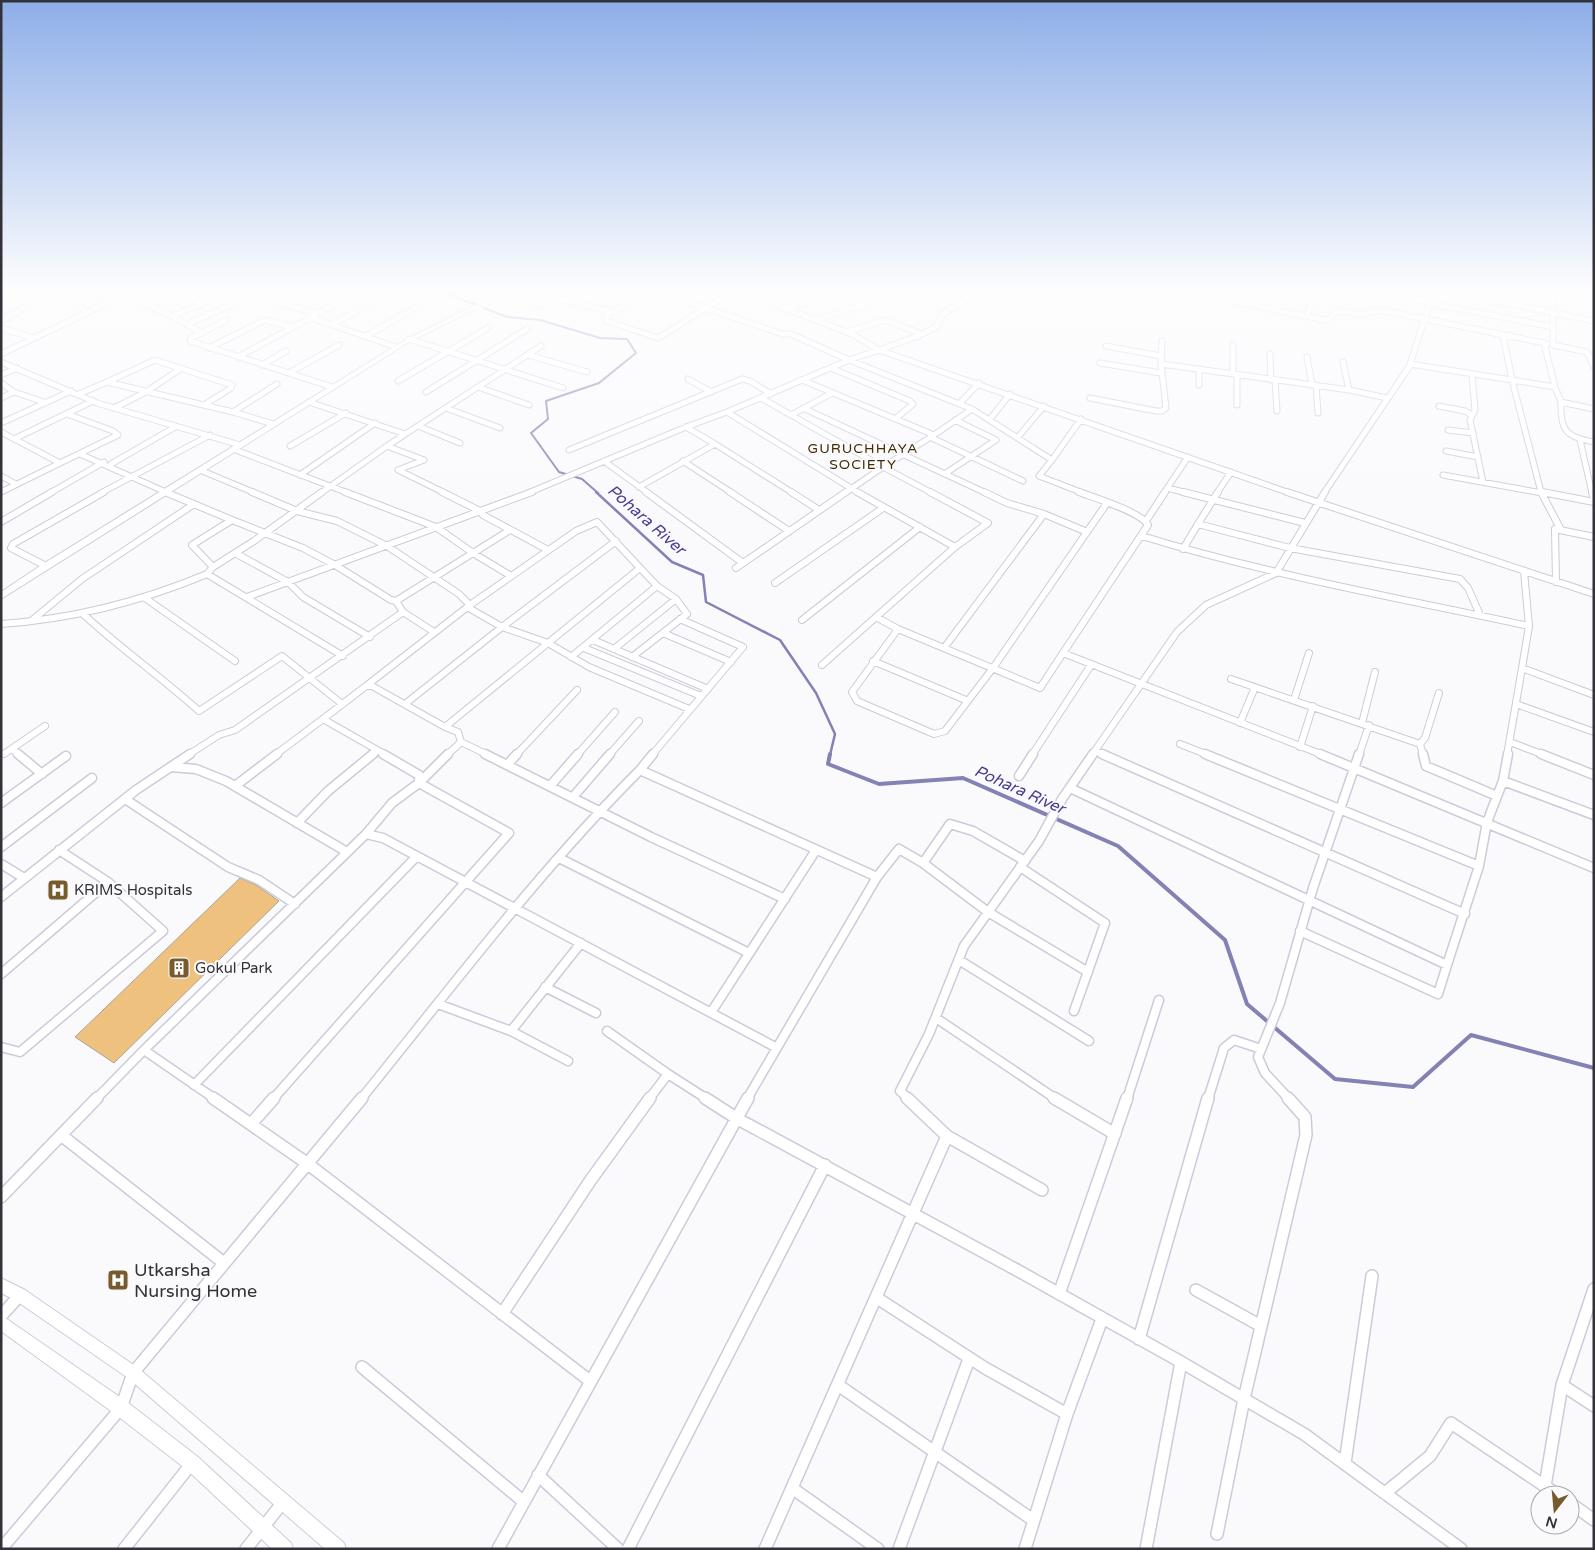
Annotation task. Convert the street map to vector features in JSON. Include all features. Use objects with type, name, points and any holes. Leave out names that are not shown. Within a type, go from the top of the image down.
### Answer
[{"type":"street","points":[[10,365],[114,408],[175,427],[210,435],[300,475],[436,527],[473,553],[511,576]]},
{"type":"street","points":[[79,394],[143,365]]},
{"type":"street","points":[[170,365],[232,384],[231,388],[204,405]]},
{"type":"street","points":[[263,365],[332,387]]},
{"type":"street","points":[[289,373],[303,365]]},
{"type":"street","points":[[1,596],[367,365]]},
{"type":"street","points":[[398,382],[426,365]]},
{"type":"street","points":[[426,392],[468,365]]},
{"type":"street","points":[[491,365],[563,388]]},
{"type":"street","points":[[1,624],[83,614],[176,588],[207,574],[212,567],[297,511],[387,446],[512,365]]},
{"type":"street","points":[[564,365],[587,372]]},
{"type":"street","points":[[247,597],[551,485],[604,461],[762,398],[837,365]]},
{"type":"street","points":[[862,365],[972,409],[990,418],[1052,460]]},
{"type":"street","points":[[925,365],[1318,503],[1594,594]]},
{"type":"street","points":[[1114,365],[1161,373]]},
{"type":"street","points":[[1090,398],[1162,411],[1166,408],[1160,365]]},
{"type":"street","points":[[1170,365],[1348,390],[1387,398]]},
{"type":"street","points":[[1234,365],[1237,405]]},
{"type":"street","points":[[1271,365],[1277,411]]},
{"type":"street","points":[[1309,365],[1318,413]]},
{"type":"street","points":[[1344,365],[1348,390]]},
{"type":"street","points":[[1042,1190],[947,1136],[900,1092],[936,1018],[964,946],[1039,841],[1062,799],[1177,632],[1206,606],[1276,573],[1318,503],[1409,365]]},
{"type":"street","points":[[1418,365],[1555,387]]},
{"type":"street","points":[[1509,365],[1541,492],[1558,529],[1561,530]]},
{"type":"street","points":[[1550,365],[1561,402],[1560,421],[1565,432],[1580,440],[1594,442]]},
{"type":"street","points":[[1,375],[17,368]]},
{"type":"street","points":[[831,368],[910,401],[913,404],[895,419]]},
{"type":"street","points":[[114,408],[146,392],[180,369]]},
{"type":"street","points":[[1199,369],[1199,385]]},
{"type":"street","points":[[1472,374],[1475,410],[1470,420],[1483,482]]},
{"type":"street","points":[[688,379],[711,392]]},
{"type":"street","points":[[569,450],[742,379],[750,380],[771,394]]},
{"type":"street","points":[[802,380],[895,419],[1023,481]]},
{"type":"street","points":[[107,382],[233,412],[274,424]]},
{"type":"street","points":[[1,383],[14,392],[44,402]]},
{"type":"street","points":[[959,404],[979,383]]},
{"type":"street","points":[[233,412],[277,384]]},
{"type":"street","points":[[478,387],[529,405]]},
{"type":"street","points":[[1,423],[71,391]]},
{"type":"street","points":[[1,398],[14,392]]},
{"type":"street","points":[[791,415],[832,393]]},
{"type":"street","points":[[990,418],[1010,394]]},
{"type":"street","points":[[762,398],[988,523],[955,547],[822,665]]},
{"type":"street","points":[[14,439],[93,400]]},
{"type":"street","points":[[309,402],[405,434]]},
{"type":"street","points":[[1561,402],[1594,408]]},
{"type":"street","points":[[1018,437],[1044,406]]},
{"type":"street","points":[[1439,406],[1472,415]]},
{"type":"street","points":[[446,408],[500,428]]},
{"type":"street","points":[[803,408],[1008,503],[1044,514],[1087,532]]},
{"type":"street","points":[[736,568],[883,466],[972,409]]},
{"type":"street","points":[[727,412],[883,508],[955,547]]},
{"type":"street","points":[[290,446],[346,413]]},
{"type":"street","points":[[1,492],[116,437],[118,433],[67,414]]},
{"type":"street","points":[[1081,419],[1039,476],[1146,521]]},
{"type":"street","points":[[946,473],[996,440],[955,420]]},
{"type":"street","points":[[300,475],[375,423]]},
{"type":"street","points":[[418,426],[460,443]]},
{"type":"street","points":[[1,522],[175,427]]},
{"type":"street","points":[[686,427],[819,510]]},
{"type":"street","points":[[1448,430],[1473,433]]},
{"type":"street","points":[[1,432],[4,437],[14,439],[60,463]]},
{"type":"street","points":[[46,566],[10,548],[13,544],[59,516],[210,435]]},
{"type":"street","points":[[1443,475],[1594,501],[1580,440]]},
{"type":"street","points":[[639,487],[715,444]]},
{"type":"street","points":[[387,446],[424,460],[398,470],[480,511],[510,530],[548,550]]},
{"type":"street","points":[[1446,451],[1478,457]]},
{"type":"street","points":[[80,454],[108,463],[164,492],[303,548],[335,565],[390,600],[396,601],[510,530]]},
{"type":"street","points":[[876,617],[898,629],[1040,688],[1076,630],[1142,536],[1148,524],[1146,521],[1188,457]]},
{"type":"street","points":[[604,461],[743,562]]},
{"type":"street","points":[[683,461],[789,531]]},
{"type":"street","points":[[200,470],[297,511],[337,521],[387,546],[460,594],[469,606],[502,626],[548,644],[589,667],[689,709]]},
{"type":"street","points":[[1183,549],[1231,472]]},
{"type":"street","points":[[1,476],[16,484]]},
{"type":"street","points":[[1167,488],[1305,524]]},
{"type":"street","points":[[898,629],[852,692],[857,701],[934,734],[945,731],[993,668],[1107,503]]},
{"type":"street","points":[[31,621],[82,580],[194,504]]},
{"type":"street","points":[[775,583],[883,508]]},
{"type":"street","points":[[944,648],[1044,514]]},
{"type":"street","points":[[212,567],[192,545],[232,520]]},
{"type":"street","points":[[235,786],[469,606],[576,531],[598,522],[657,586],[676,599],[687,614],[632,657]]},
{"type":"street","points":[[1198,524],[1290,548],[1460,579],[1468,588],[1480,615]]},
{"type":"street","points":[[802,620],[920,527]]},
{"type":"street","points":[[1556,582],[1555,529],[1594,537]]},
{"type":"street","points":[[1142,536],[1183,549],[1276,573],[1529,626]]},
{"type":"street","points":[[405,704],[502,626],[616,541]]},
{"type":"street","points":[[235,553],[288,582],[304,597],[370,636]]},
{"type":"street","points":[[445,726],[640,568]]},
{"type":"street","points":[[1300,931],[1438,994],[1479,866],[1487,822],[1503,780],[1529,626],[1524,571]]},
{"type":"street","points":[[207,574],[343,656]]},
{"type":"street","points":[[571,657],[657,586]]},
{"type":"street","points":[[145,598],[235,661]]},
{"type":"street","points":[[614,649],[676,599]]},
{"type":"street","points":[[396,601],[403,612],[434,632]]},
{"type":"street","points":[[1,897],[125,799],[219,735],[235,730],[310,680],[403,612]]},
{"type":"street","points":[[83,614],[115,643],[168,683],[199,711],[282,656],[342,704]]},
{"type":"street","points":[[1,1549],[121,1408],[133,1373],[308,1164],[516,908],[600,810],[640,770],[689,709],[743,647],[680,619]]},
{"type":"street","points":[[663,633],[731,662]]},
{"type":"street","points":[[593,640],[708,689]]},
{"type":"street","points":[[584,648],[701,696]]},
{"type":"street","points":[[1063,653],[1355,768],[1594,868]]},
{"type":"street","points":[[1294,700],[1309,653]]},
{"type":"street","points":[[873,661],[968,701]]},
{"type":"street","points":[[1019,776],[1091,665]]},
{"type":"street","points":[[1522,668],[1594,695]]},
{"type":"street","points":[[1217,1534],[1244,1398],[1306,1135],[1305,1118],[1265,1073],[1258,1057],[1280,1003],[1309,899],[1355,768],[1375,672]]},
{"type":"street","points":[[1232,679],[1420,744]]},
{"type":"street","points":[[366,686],[372,686],[458,732],[461,742],[651,837],[784,899]]},
{"type":"street","points":[[1240,723],[1255,687]]},
{"type":"street","points":[[508,765],[577,690]]},
{"type":"street","points":[[1439,692],[1424,738],[1420,744],[1426,766],[1497,796]]},
{"type":"street","points":[[1516,704],[1594,732]]},
{"type":"street","points":[[1300,747],[1313,706]]},
{"type":"street","points":[[550,786],[615,712]]},
{"type":"street","points":[[323,719],[418,775],[419,783]]},
{"type":"street","points":[[573,797],[639,721]]},
{"type":"street","points":[[2,754],[45,726]]},
{"type":"street","points":[[1,1197],[144,1050],[366,834],[392,803],[419,783],[461,742]]},
{"type":"street","points":[[1510,742],[1594,776]]},
{"type":"street","points":[[1180,744],[1479,866]]},
{"type":"street","points":[[12,749],[42,774]]},
{"type":"street","points":[[297,823],[328,791],[377,751]]},
{"type":"street","points":[[1095,752],[1465,914]]},
{"type":"street","points":[[1,803],[66,756]]},
{"type":"street","points":[[171,767],[196,769],[235,786],[347,852]]},
{"type":"street","points":[[640,770],[877,877]]},
{"type":"street","points":[[1,847],[92,778]]},
{"type":"street","points":[[1503,780],[1594,815]]},
{"type":"street","points":[[251,1124],[509,833],[419,783]]},
{"type":"street","points":[[1070,788],[1448,965]]},
{"type":"street","points":[[125,799],[228,867],[259,880],[295,904]]},
{"type":"street","points":[[923,863],[950,824],[973,831],[1105,923],[1074,1011]]},
{"type":"street","points":[[366,834],[382,838],[417,856],[777,1048]]},
{"type":"street","points":[[498,1549],[736,1118],[877,877],[900,849],[923,863],[988,912],[1088,972]]},
{"type":"street","points":[[1,1047],[20,1052],[163,931],[108,882],[90,868],[59,850]]},
{"type":"street","points":[[712,1012],[816,850]]},
{"type":"street","points":[[194,1085],[417,856]]},
{"type":"street","points":[[559,858],[750,953]]},
{"type":"street","points":[[1,864],[24,878]]},
{"type":"street","points":[[1,974],[108,882]]},
{"type":"street","points":[[511,1030],[581,943]]},
{"type":"street","points":[[959,960],[1089,1042]]},
{"type":"street","points":[[545,987],[596,1012]]},
{"type":"street","points":[[1058,1294],[1115,1134],[1159,1000]]},
{"type":"street","points":[[438,1004],[511,1030],[568,1061]]},
{"type":"street","points":[[936,1018],[1044,1092],[1115,1134]]},
{"type":"street","points":[[606,1031],[736,1118],[914,1213],[1182,1362],[1304,1434],[1461,1549]]},
{"type":"street","points":[[1139,1339],[1192,1151],[1224,1048],[1234,1040],[1262,1045]]},
{"type":"street","points":[[144,1050],[308,1164],[590,1382]]},
{"type":"street","points":[[502,1314],[590,1181],[668,1074]]},
{"type":"street","points":[[61,1135],[224,1263]]},
{"type":"street","points":[[765,1549],[947,1136]]},
{"type":"street","points":[[628,1549],[825,1165]]},
{"type":"street","points":[[1345,1463],[1372,1276]]},
{"type":"street","points":[[1,1286],[20,1295],[133,1373],[338,1549]]},
{"type":"street","points":[[1545,1485],[1562,1385],[1594,1289]]},
{"type":"street","points":[[1196,1290],[1261,1326]]},
{"type":"street","points":[[1,1316],[20,1295]]},
{"type":"street","points":[[877,1298],[969,1359],[1068,1414]]},
{"type":"street","points":[[1025,1549],[1068,1414],[1102,1319]]},
{"type":"street","points":[[1,1322],[121,1408],[192,1463],[284,1549]]},
{"type":"street","points":[[899,1549],[969,1359]]},
{"type":"street","points":[[1146,1549],[1182,1362]]},
{"type":"street","points":[[362,1367],[524,1502]]},
{"type":"street","points":[[1562,1385],[1594,1406]]},
{"type":"street","points":[[838,1386],[1033,1520]]},
{"type":"street","points":[[1385,1493],[1430,1456],[1451,1423],[1544,1485]]},
{"type":"street","points":[[124,1549],[192,1463]]},
{"type":"street","points":[[538,1475],[618,1549]]},
{"type":"street","points":[[792,1488],[878,1549]]},
{"type":"street","points":[[246,1549],[283,1502]]},
{"type":"street","points":[[1580,1511],[1594,1520]]},
{"type":"building","name":"Gokul Park","points":[[240,878],[256,885],[279,901],[114,1063],[75,1037]]},
{"type":"waterway","name":"Pohara River","points":[[598,493],[582,479],[559,472],[531,433],[548,419],[546,401],[599,383],[621,365]]},
{"type":"waterway","name":"Pohara River","points":[[596,492],[672,562],[703,575],[706,602],[780,640],[816,693],[835,734],[830,755]]},
{"type":"waterway","name":"Pohara River","points":[[830,754],[828,764],[879,784],[963,778],[1118,846],[1225,940],[1247,1004],[1335,1079],[1413,1087],[1471,1035],[1594,1068]]},
{"type":"place","name":"KRIMS Hospitals","points":[[58,890]]},
{"type":"place","name":"Gokul Park","points":[[179,968]]},
{"type":"place","name":"Utkarsha Nursing Home","points":[[118,1280]]},
{"type":"district","name":"GURUCHHAYA SOCIETY","points":[[863,456]]}]
